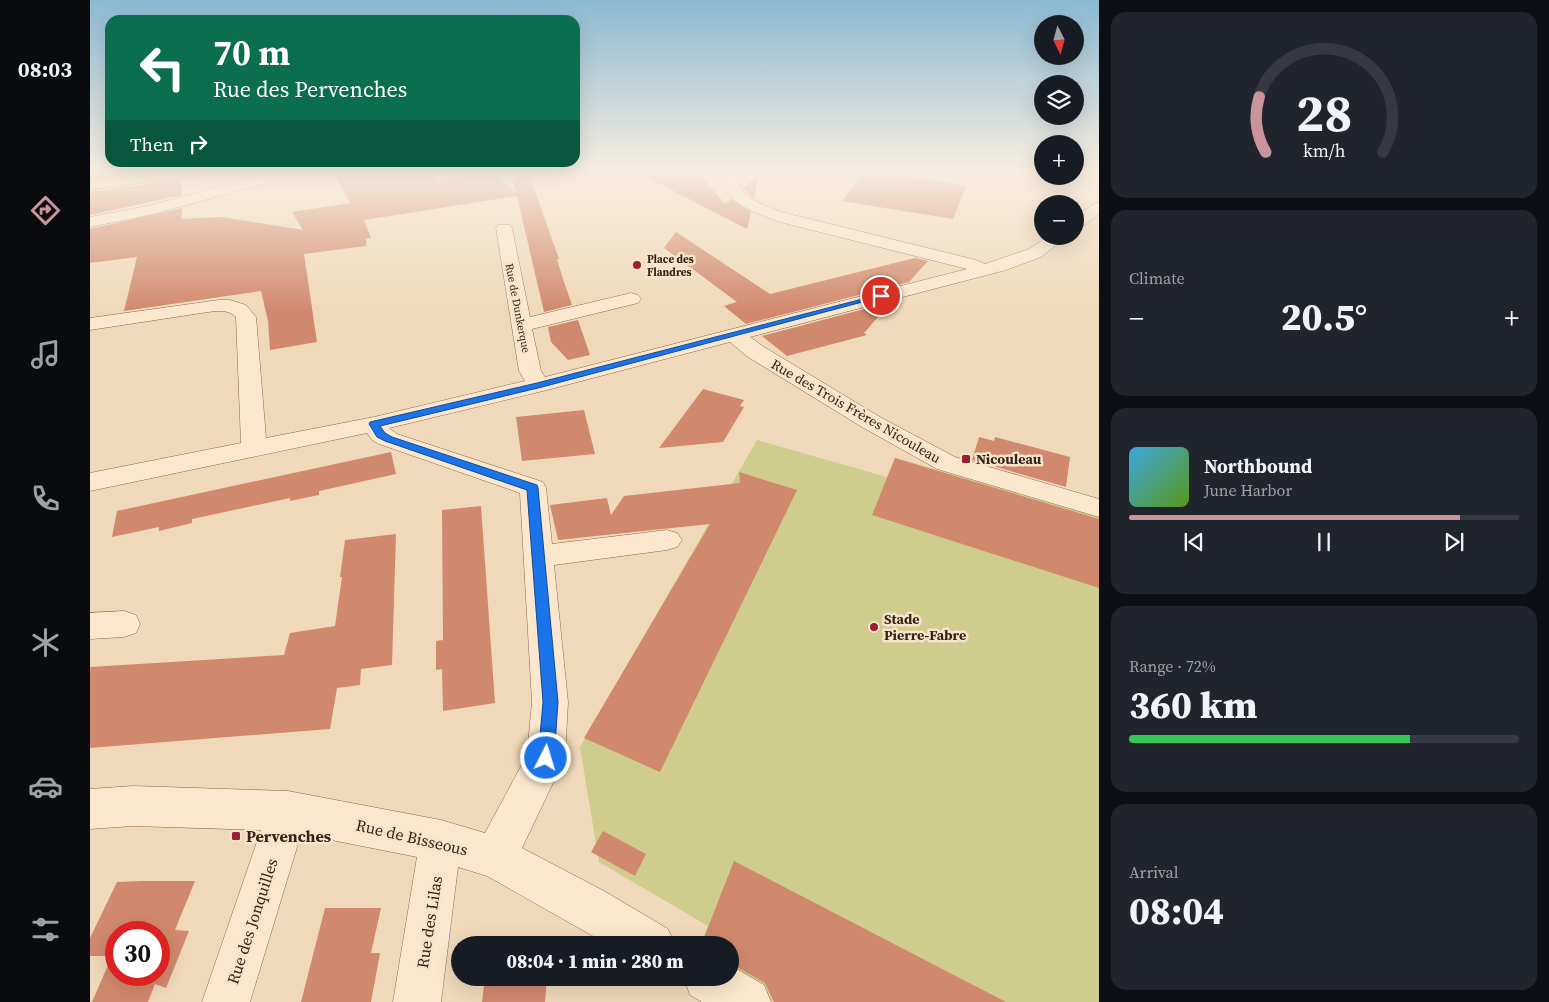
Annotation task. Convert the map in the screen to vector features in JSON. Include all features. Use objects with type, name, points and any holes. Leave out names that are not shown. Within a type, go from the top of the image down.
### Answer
[{"type":"street","points":[[90,222],[115,217]]},
{"type":"street","points":[[781,217],[970,264],[982,270]]},
{"type":"street","name":"Rue de Dunkerque","points":[[504,228],[530,370],[539,386]]},
{"type":"street","points":[[1084,229],[1095,232]]},
{"type":"street","points":[[90,482],[374,424],[539,386],[1016,261],[1035,253],[1047,245]]},
{"type":"street","points":[[522,325],[631,299]]},
{"type":"street","points":[[90,324],[208,306],[228,306],[240,309],[246,318],[254,449]]},
{"type":"street","name":"Rue des Trois Frères Nicouleau","points":[[734,335],[764,357],[871,422],[946,463],[1099,508]]},
{"type":"street","points":[[374,424],[381,435],[388,439],[533,488],[550,702],[546,758],[496,857]]},
{"type":"street","points":[[539,556],[667,540]]},
{"type":"street","points":[[90,626],[124,624]]},
{"type":"street","name":"Rue de Bisseous","points":[[90,809],[134,806],[288,811],[441,841],[496,857],[637,936]]},
{"type":"street","name":"Rue des Jonquilles","points":[[226,1002],[288,811]]},
{"type":"street","name":"Rue des Lilas","points":[[417,1002],[441,841]]},
{"type":"street","points":[[720,986],[747,1002]]},
{"type":"shaded area","name":"Stade Pierre-Fabre","points":[[757,440],[887,477],[895,458],[1099,517],[1099,1002],[774,1002],[739,982],[739,936],[704,936],[708,926],[599,862],[580,747]]},
{"type":"building","points":[[144,217],[181,217],[181,219],[222,217],[303,230],[295,217],[385,217],[364,220],[371,238],[364,239],[366,239],[366,246],[304,254],[317,342],[270,350],[268,321],[261,291],[124,311],[137,257],[90,263],[90,229]]},
{"type":"building","points":[[522,217],[544,217],[572,305],[544,312]]},
{"type":"building","points":[[723,217],[750,217],[747,229]]},
{"type":"building","points":[[939,217],[954,217],[953,219]]},
{"type":"building","points":[[676,232],[770,294],[915,258],[928,261],[909,282],[746,324],[724,306],[737,302],[664,248]]},
{"type":"building","points":[[891,302],[864,333],[867,335],[787,356],[762,336]]},
{"type":"building","points":[[578,320],[590,355],[568,360],[551,342],[548,327]]},
{"type":"building","points":[[703,389],[744,400],[740,406],[744,407],[723,442],[659,448]]},
{"type":"building","points":[[584,410],[595,454],[522,461],[516,417]]},
{"type":"building","points":[[979,437],[994,441],[995,437],[1070,457],[1066,487],[972,460]]},
{"type":"building","points":[[391,452],[396,474],[319,491],[319,495],[290,501],[290,498],[192,519],[192,523],[159,531],[159,527],[112,537],[117,511]]},
{"type":"building","points":[[895,458],[1099,519],[1099,588],[872,515]]},
{"type":"building","points":[[739,472],[797,490],[660,772],[584,738],[710,524],[558,540],[550,505],[607,498],[611,515],[624,496],[740,483]]},
{"type":"building","points":[[481,506],[495,703],[443,711],[442,669],[436,670],[436,641],[443,640],[442,510]]},
{"type":"building","points":[[396,534],[392,665],[361,669],[360,685],[337,688],[330,729],[90,748],[90,667],[284,655],[290,633],[335,626],[345,540]]},
{"type":"building","points":[[603,831],[646,854],[635,876],[591,852]]},
{"type":"building","points":[[734,861],[1006,1002],[774,1002],[765,983],[739,968],[739,936],[705,936]]},
{"type":"building","points":[[195,881],[175,930],[189,931],[170,978],[170,921],[105,921],[105,956],[90,956],[90,938],[117,882]]},
{"type":"building","points":[[325,908],[381,908],[371,953],[380,953],[371,1002],[301,1002]]},
{"type":"building","points":[[105,972],[105,986],[154,986],[148,1002],[92,1002]]},
{"type":"building","points":[[484,986],[546,986],[545,1002],[482,1002]]},
{"type":"place","name":"Place des Flandres","points":[[637,265]]},
{"type":"place","name":"Nicouleau","points":[[966,459]]},
{"type":"place","name":"Stade Pierre-Fabre","points":[[874,627]]},
{"type":"place","name":"Pervenches","points":[[236,836]]},
{"type":"route","points":[[546,758],[550,702],[533,488],[388,439],[381,435],[374,424],[539,386],[881,296]]}]
